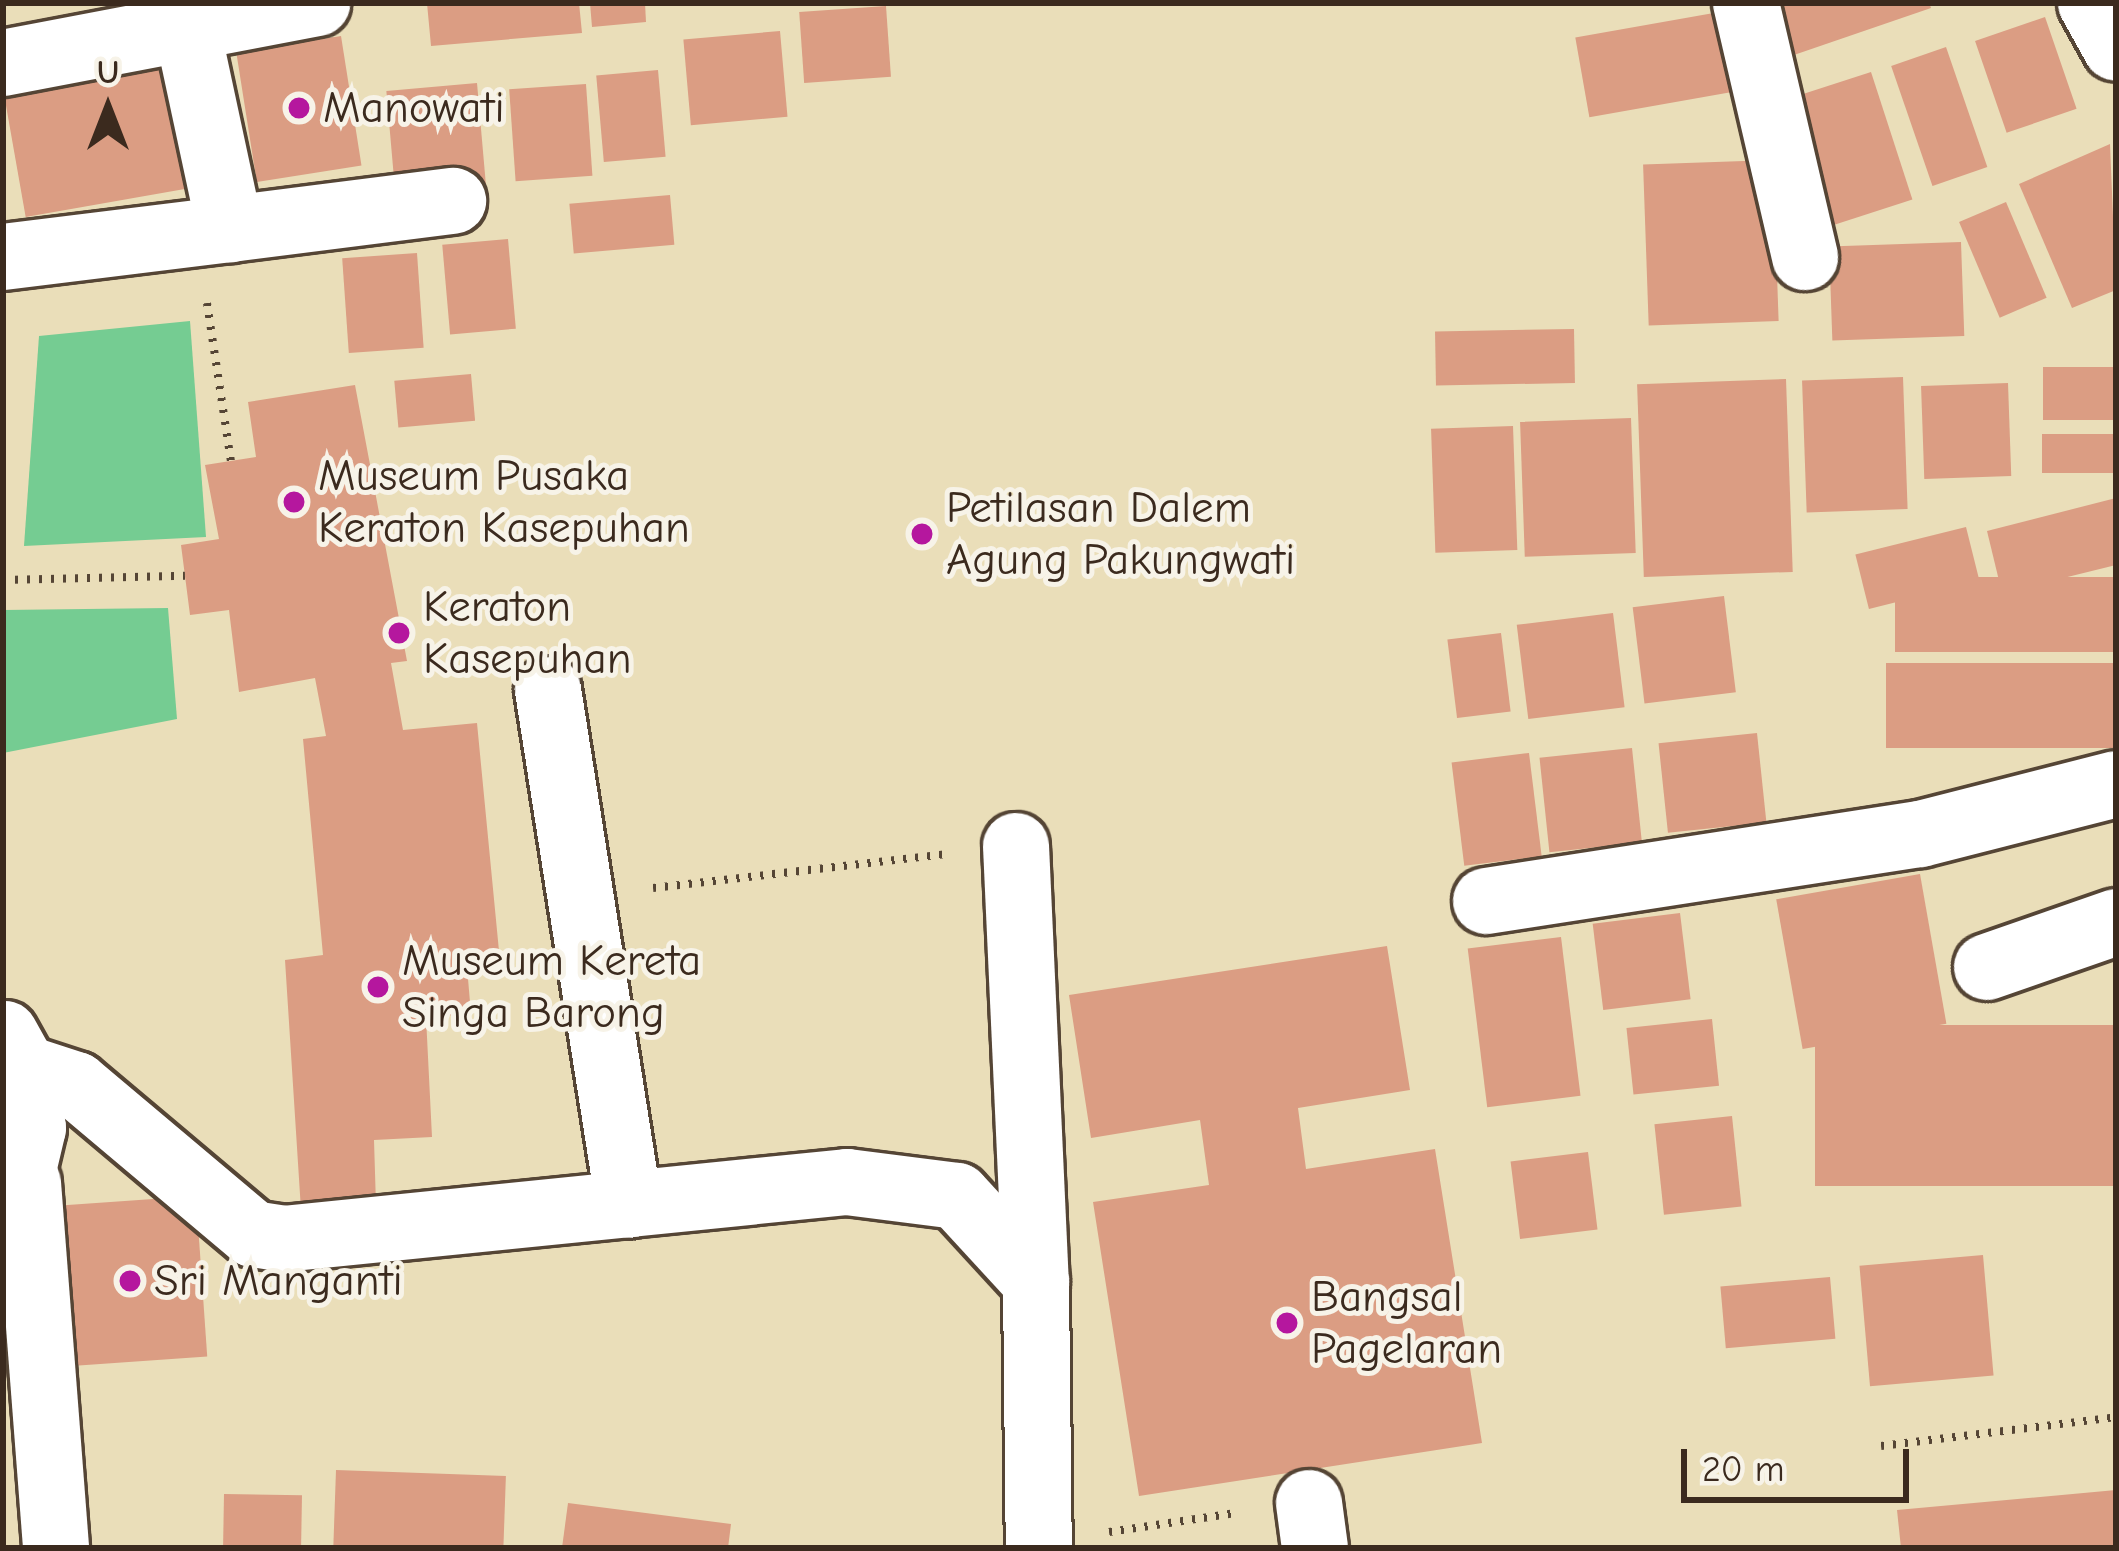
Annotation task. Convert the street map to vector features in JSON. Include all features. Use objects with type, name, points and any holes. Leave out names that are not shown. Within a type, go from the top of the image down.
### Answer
[{"type":"street","points":[[3,63],[317,3]]},
{"type":"street","points":[[1746,3],[1805,257]]},
{"type":"street","points":[[2091,3],[2116,49]]},
{"type":"street","points":[[187,28],[213,231]]},
{"type":"street","points":[[3,257],[453,201]]},
{"type":"street","points":[[548,690],[629,1205]]},
{"type":"street","points":[[1486,901],[1920,834],[2116,784]]},
{"type":"street","points":[[1016,846],[1036,1282],[1039,1545]]},
{"type":"street","points":[[1987,968],[2116,922]]},
{"type":"street","points":[[14,1050],[128,1119],[253,1234],[629,1205],[847,1182],[957,1196],[1036,1282]]},
{"type":"street","points":[[14,1050],[24,1406],[56,1548]]},
{"type":"path","points":[[213,231],[231,461]]},
{"type":"path","points":[[3,580],[184,576]]},
{"type":"path","points":[[580,897],[1016,846]]},
{"type":"path","points":[[1881,1446],[2116,1417]]},
{"type":"path","points":[[1039,1545],[1312,1525]]},
{"type":"green space","points":[[190,321],[206,537],[24,546],[39,336]]},
{"type":"green space","points":[[168,608],[177,719],[3,753],[3,610]]},
{"type":"building","points":[[427,3],[579,3],[582,33],[431,46]]},
{"type":"building","points":[[590,3],[645,3],[646,22],[592,27]]},
{"type":"building","points":[[1773,3],[1929,3],[1931,8],[1791,56]]},
{"type":"building","points":[[886,6],[891,77],[804,83],[799,12]]},
{"type":"building","points":[[1725,11],[1739,91],[1589,117],[1575,37]]},
{"type":"building","points":[[2045,17],[2077,109],[2007,133],[1975,41]]},
{"type":"building","points":[[780,31],[787,117],[691,125],[683,39]]},
{"type":"building","name":"Manowati","points":[[341,36],[361,165],[257,182],[236,53]]},
{"type":"building","points":[[1946,47],[1987,167],[1933,186],[1891,66]]},
{"type":"building","points":[[174,62],[196,187],[26,217],[4,92]]},
{"type":"building","points":[[658,70],[666,157],[604,162],[596,75]]},
{"type":"building","points":[[1871,72],[1912,199],[1834,225],[1793,97]]},
{"type":"building","points":[[477,83],[486,189],[396,197],[386,91]]},
{"type":"building","points":[[586,84],[592,176],[516,181],[509,89]]},
{"type":"building","points":[[2110,144],[2116,290],[2072,308],[2019,184]]},
{"type":"building","points":[[1773,160],[1779,321],[1649,325],[1643,165]]},
{"type":"building","points":[[670,195],[674,245],[574,254],[569,204]]},
{"type":"building","points":[[2006,202],[2047,298],[2000,318],[1959,222]]},
{"type":"building","points":[[508,239],[516,329],[450,334],[442,245]]},
{"type":"building","points":[[1961,242],[1964,336],[1832,341],[1829,247]]},
{"type":"building","points":[[417,253],[424,348],[349,353],[342,258]]},
{"type":"building","points":[[1574,329],[1575,383],[1436,385],[1435,331]]},
{"type":"building","points":[[2043,367],[2116,367],[2116,420],[2043,420]]},
{"type":"building","points":[[471,374],[475,421],[398,428],[394,381]]},
{"type":"building","points":[[1903,377],[1908,509],[1807,512],[1802,381]]},
{"type":"building","points":[[1786,379],[1793,572],[1644,577],[1637,384]]},
{"type":"building","points":[[2008,383],[2011,476],[1924,479],[1921,386]]},
{"type":"building","points":[[355,385],[407,661],[391,663],[403,730],[477,723],[499,951],[466,955],[471,1014],[426,1017],[432,1137],[374,1140],[376,1205],[301,1210],[285,960],[323,955],[303,739],[326,736],[315,678],[239,692],[229,610],[190,615],[181,545],[219,539],[205,465],[256,457],[248,402]]},
{"type":"building","points":[[1631,418],[1636,553],[1525,557],[1520,422]]},
{"type":"building","points":[[1513,426],[1517,550],[1435,553],[1431,429]]},
{"type":"building","points":[[2042,434],[2116,434],[2116,473],[2042,473]]},
{"type":"building","points":[[2116,498],[2116,565],[2002,593],[1987,531]]},
{"type":"building","points":[[1966,527],[1980,581],[1869,609],[1855,555]]},
{"type":"building","points":[[1895,577],[2116,577],[2116,652],[1895,652]]},
{"type":"building","points":[[1724,596],[1736,692],[1645,703],[1633,607]]},
{"type":"building","points":[[1613,613],[1625,707],[1528,719],[1517,625]]},
{"type":"building","points":[[1501,633],[1511,711],[1457,718],[1447,640]]},
{"type":"building","points":[[1886,663],[2116,663],[2116,748],[1886,748]]},
{"type":"building","points":[[1757,733],[1766,823],[1668,833],[1659,743]]},
{"type":"building","points":[[1632,748],[1642,842],[1549,852],[1540,758]]},
{"type":"building","points":[[1529,753],[1542,856],[1464,866],[1452,763]]},
{"type":"building","points":[[1920,874],[1946,1024],[1803,1049],[1776,899]]},
{"type":"building","points":[[1680,913],[1691,999],[1603,1010],[1593,924]]},
{"type":"building","points":[[1561,937],[1580,1096],[1487,1107],[1468,948]]},
{"type":"building","name":"Bangsal Pagelaran","points":[[1387,946],[1410,1090],[1298,1108],[1306,1169],[1435,1149],[1482,1443],[1139,1496],[1093,1202],[1209,1185],[1200,1120],[1091,1138],[1069,995]]},
{"type":"building","points":[[1712,1019],[1719,1086],[1633,1095],[1626,1028]]},
{"type":"building","points":[[1815,1025],[2116,1025],[2116,1186],[1815,1186]]},
{"type":"building","points":[[1732,1116],[1742,1207],[1664,1215],[1654,1124]]},
{"type":"building","points":[[1588,1152],[1598,1229],[1520,1239],[1511,1162]]},
{"type":"building","name":"Sri Manganti","points":[[196,1196],[207,1357],[65,1367],[53,1206]]},
{"type":"building","points":[[1983,1255],[1994,1376],[1870,1386],[1859,1266]]},
{"type":"building","points":[[1830,1277],[1835,1339],[1726,1348],[1720,1287]]},
{"type":"building","points":[[336,1470],[506,1476],[503,1548],[333,1548]]},
{"type":"building","points":[[2116,1490],[2116,1548],[1901,1548],[1897,1510]]},
{"type":"building","points":[[224,1494],[302,1495],[301,1548],[223,1548]]},
{"type":"building","points":[[568,1503],[731,1524],[728,1548],[562,1548]]},
{"type":"place","name":"Manowati","points":[[299,108]]},
{"type":"place","name":"Museum Pusaka Keraton Kasepuhan","points":[[294,502]]},
{"type":"place","name":"Petilasan Dalem Agung Pakungwati","points":[[922,534]]},
{"type":"place","name":"Keraton Kasepuhan","points":[[399,633]]},
{"type":"place","name":"Museum Kereta Singa Barong","points":[[378,987]]},
{"type":"place","name":"Sri Manganti","points":[[130,1281]]},
{"type":"place","name":"Bangsal Pagelaran","points":[[1287,1323]]}]
